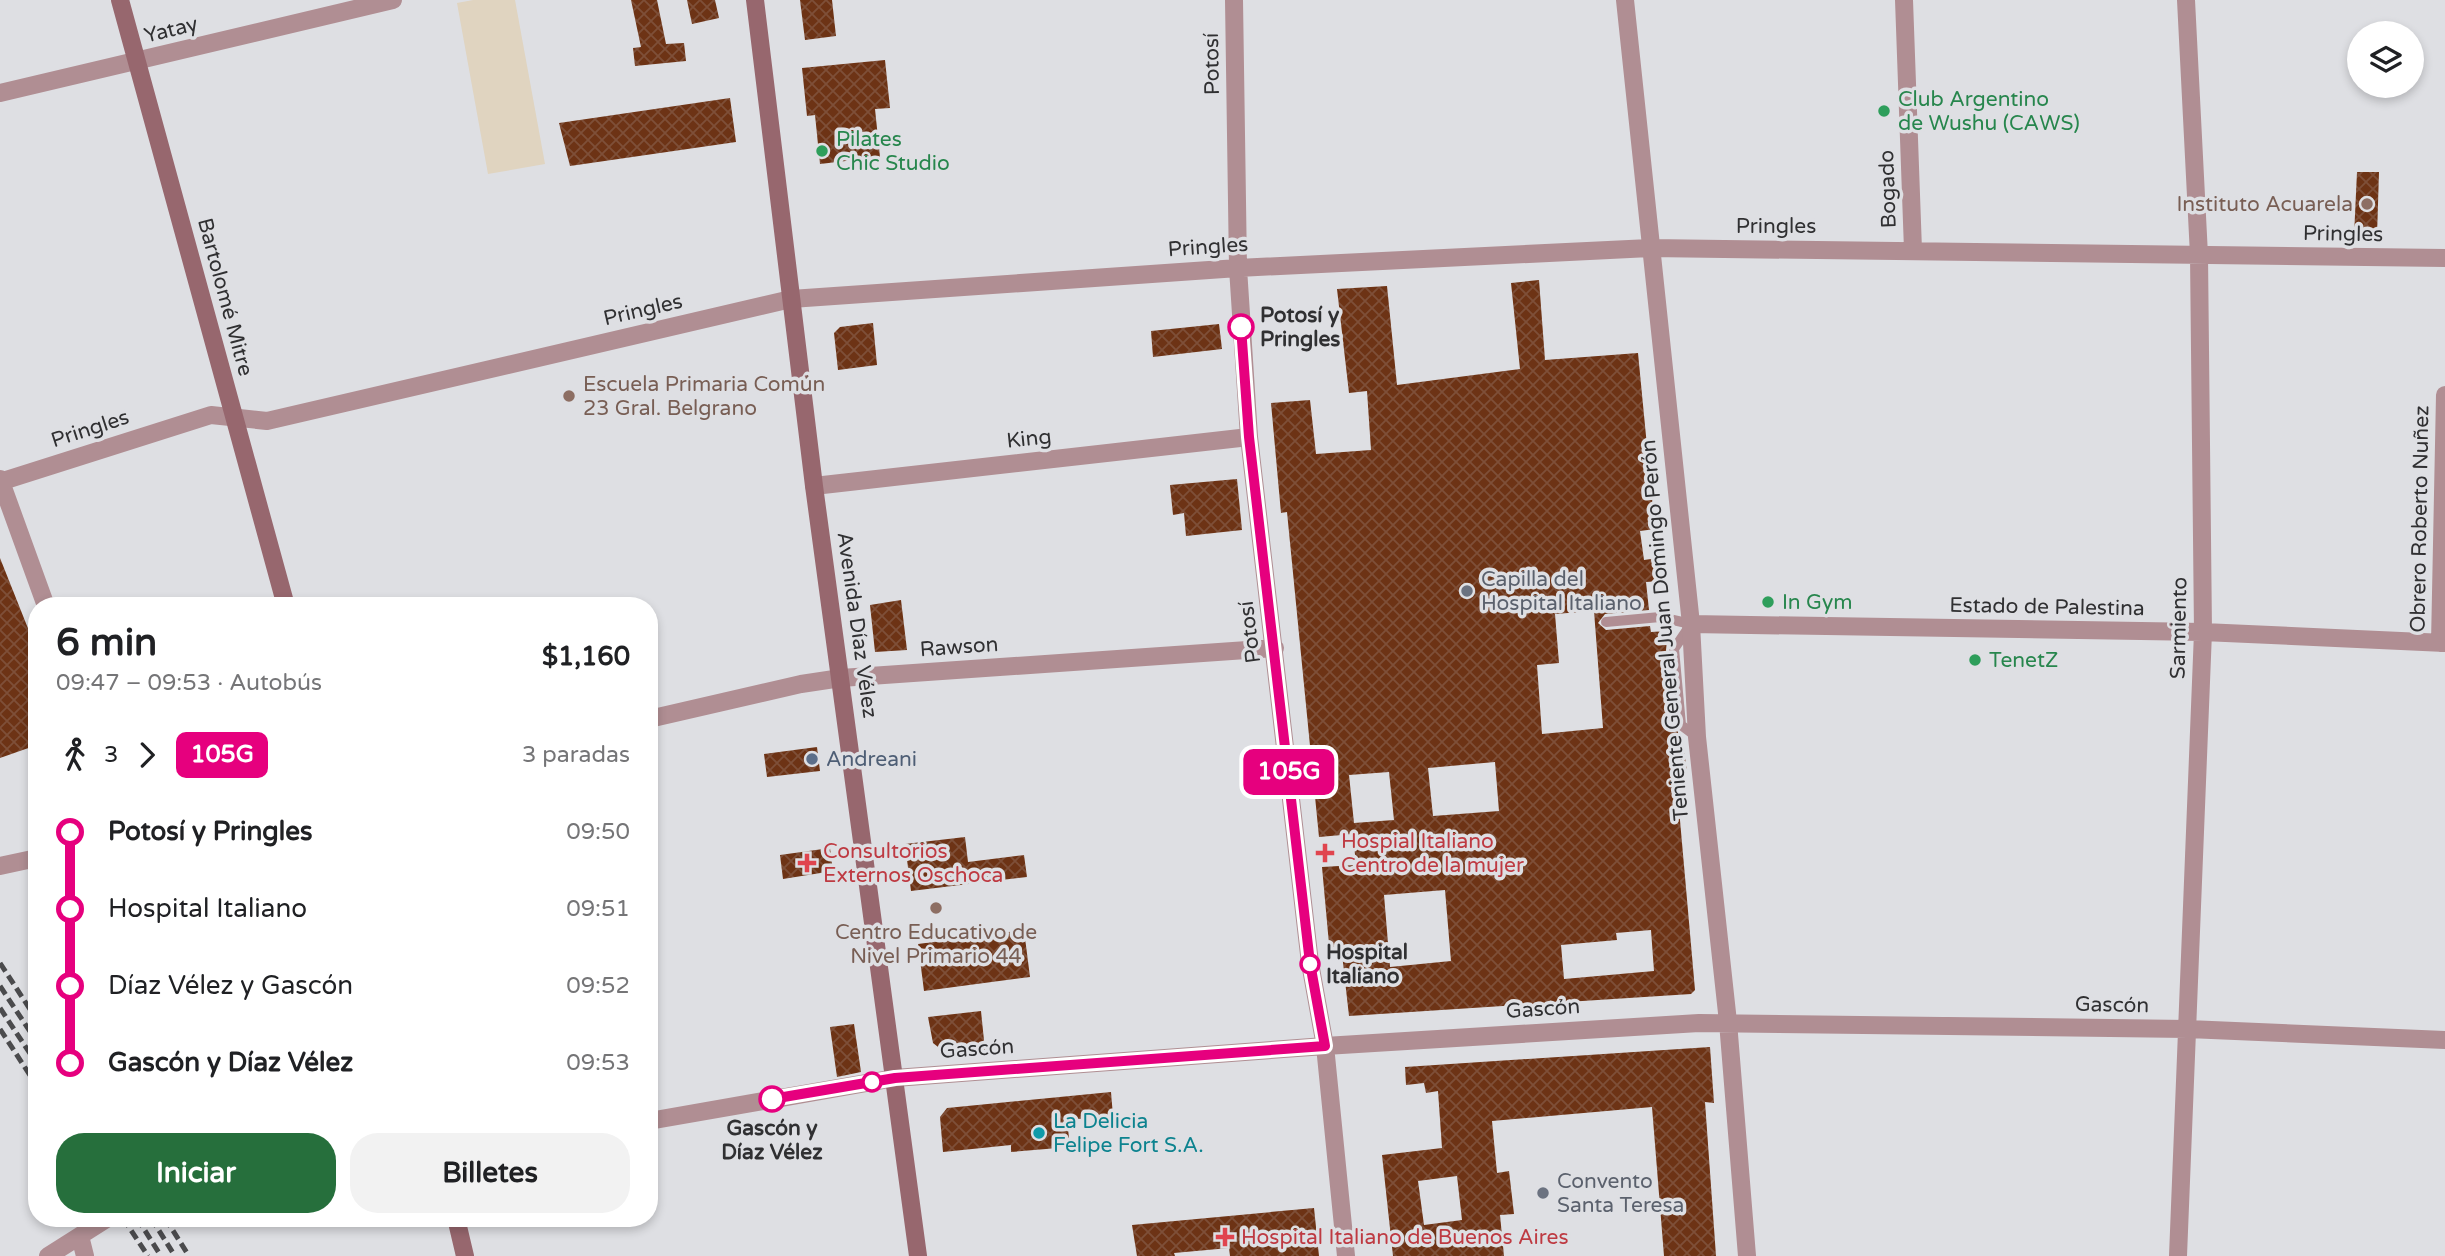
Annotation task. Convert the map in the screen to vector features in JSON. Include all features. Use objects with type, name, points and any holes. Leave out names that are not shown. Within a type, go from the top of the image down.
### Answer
[{"type":"main road","name":"Bartolomé Mitre","points":[[120,0],[284,597]]},
{"type":"main road","name":"Avenida Díaz Vélez","points":[[755,0],[814,486],[918,1256]]},
{"type":"main road","points":[[458,1227],[465,1256]]},
{"type":"street","name":"Yatay","points":[[0,93],[393,0]]},
{"type":"street","name":"Potosí","points":[[1234,0],[1238,268],[1249,437],[1310,963],[1325,1046],[1346,1256]]},
{"type":"street","name":"Teniente General Juan Domingo Perón","points":[[1625,0],[1691,624],[1697,737],[1728,1022],[1747,1256]]},
{"type":"street","name":"Bogado","points":[[1904,0],[1913,250]]},
{"type":"street","name":"Sarmiento","points":[[2178,1256],[2203,632],[2199,255],[2186,0]]},
{"type":"street","name":"Pringles","points":[[0,481],[211,415],[267,421],[791,299],[1238,268],[1650,248],[2445,258]]},
{"type":"street","name":"Obrero Roberto Nuñez","points":[[2443,643],[2445,395]]},
{"type":"street","name":"King","points":[[814,486],[1249,437]]},
{"type":"street","points":[[0,481],[43,597]]},
{"type":"street","name":"Estado de Palestina","points":[[1691,624],[2203,632],[2443,643]]},
{"type":"street","name":"Rawson","points":[[658,717],[801,684],[841,678],[1275,648]]},
{"type":"street","points":[[0,866],[28,860]]},
{"type":"street","name":"Gascón","points":[[658,1119],[895,1078],[1325,1046],[1728,1022],[2188,1028],[2445,1040]]},
{"type":"street","points":[[48,1256],[94,1227]]},
{"type":"street","points":[[80,1236],[85,1256]]},
{"type":"lane","points":[[1606,622],[1660,617],[1691,624]]},
{"type":"shaded area","points":[[473,0],[515,0],[545,164],[488,174],[457,3]]},
{"type":"building","points":[[631,0],[657,0],[666,44],[684,43],[686,61],[635,66],[633,48],[641,47]]},
{"type":"building","points":[[687,0],[715,0],[719,18],[692,24]]},
{"type":"building","points":[[800,0],[832,0],[836,36],[805,40]]},
{"type":"building","points":[[885,60],[890,108],[875,109],[880,157],[820,164],[815,115],[807,116],[802,68]]},
{"type":"building","points":[[730,98],[736,142],[570,166],[559,123]]},
{"type":"building","name":"Instituto Acuarela","points":[[2357,172],[2379,172],[2377,236],[2354,236]]},
{"type":"building","points":[[1539,280],[1545,360],[1638,353],[1655,529],[1640,531],[1644,560],[1658,558],[1660,581],[1646,582],[1649,610],[1605,614],[1598,623],[1606,630],[1650,626],[1651,632],[1668,631],[1666,650],[1673,726],[1678,732],[1679,750],[1684,749],[1687,773],[1676,775],[1695,990],[1691,994],[1349,1016],[1342,954],[1330,955],[1322,867],[1356,865],[1353,834],[1319,837],[1287,512],[1281,513],[1271,403],[1310,400],[1316,454],[1371,450],[1367,391],[1349,393],[1337,289],[1387,286],[1397,385],[1520,369],[1511,283]],"holes":[[[1594,611],[1603,728],[1542,734],[1537,665],[1559,663],[1555,614]],[[1495,762],[1499,811],[1433,816],[1428,768]],[[1389,772],[1394,820],[1354,823],[1349,775]],[[1445,890],[1451,961],[1390,967],[1384,895]],[[1651,930],[1654,971],[1564,979],[1561,945],[1617,940],[1616,933]]]},
{"type":"building","points":[[873,323],[877,365],[838,370],[834,333],[840,327]]},
{"type":"building","points":[[1219,324],[1222,349],[1153,357],[1151,331]]},
{"type":"building","points":[[1237,479],[1242,530],[1186,536],[1184,513],[1173,515],[1170,485]]},
{"type":"building","points":[[0,558],[28,628],[28,748],[0,758]]},
{"type":"building","points":[[901,600],[907,650],[875,652],[870,605]]},
{"type":"building","points":[[817,747],[820,771],[767,777],[764,754]]},
{"type":"building","points":[[965,837],[968,862],[1024,855],[1027,877],[911,891],[905,844]]},
{"type":"building","name":"Consultorios Externos Oschoca","points":[[830,848],[833,871],[783,879],[780,855]]},
{"type":"building","points":[[1024,930],[1030,977],[924,991],[918,944]]},
{"type":"building","points":[[981,1011],[985,1050],[947,1054],[933,1043],[928,1017]]},
{"type":"building","points":[[854,1024],[861,1072],[837,1077],[830,1027]]},
{"type":"building","points":[[1710,1047],[1714,1103],[1705,1102],[1716,1256],[1664,1256],[1652,1107],[1492,1121],[1497,1173],[1509,1171],[1514,1214],[1500,1215],[1504,1256],[1393,1256],[1382,1155],[1442,1148],[1438,1091],[1426,1093],[1424,1083],[1406,1085],[1405,1067]],"holes":[[[1457,1176],[1462,1220],[1424,1225],[1418,1181]]]},
{"type":"building","points":[[1111,1092],[1113,1116],[1067,1120],[1070,1147],[1011,1152],[1011,1145],[943,1152],[940,1117],[947,1108]]},
{"type":"building","name":"Hospital Italiano de Buenos Aires","points":[[1314,1208],[1319,1256],[1230,1256],[1229,1248],[1174,1253],[1175,1256],[1137,1256],[1132,1225]]},
{"type":"railway","points":[[0,963],[28,1006]]},
{"type":"railway","points":[[0,986],[28,1028]]},
{"type":"railway","points":[[0,1008],[28,1050]]},
{"type":"railway","points":[[0,1029],[28,1072]]},
{"type":"railway","points":[[129,1227],[148,1256]]},
{"type":"railway","points":[[143,1227],[161,1256]]},
{"type":"railway","points":[[157,1227],[175,1256]]},
{"type":"railway","points":[[171,1227],[189,1256]]},
{"type":"bus line","name":"105G","points":[[772,1099],[895,1078],[1325,1046],[1310,963],[1249,437],[1241,327]]},
{"type":"place","name":"Club Argentino de Wushu (CAWS)","points":[[1884,111]]},
{"type":"place","name":"Pilates Chic Studio","points":[[822,151]]},
{"type":"place","name":"Instituto Acuarela","points":[[2367,204]]},
{"type":"place","name":"Potosí y Pringles","points":[[1241,327]]},
{"type":"place","name":"Escuela Primaria Común 23 Gral. Belgrano","points":[[569,396]]},
{"type":"place","name":"Capilla del Hospital Italiano","points":[[1467,591]]},
{"type":"place","name":"In Gym","points":[[1768,602]]},
{"type":"place","name":"TenetZ","points":[[1975,660]]},
{"type":"place","name":"Andreani","points":[[812,759]]},
{"type":"place","name":"Hospial Italiano Centro de la mujer","points":[[1325,853]]},
{"type":"place","name":"Consultorios Externos Oschoca","points":[[807,863]]},
{"type":"place","name":"Centro Educativo de Nivel Primario 44","points":[[936,908]]},
{"type":"place","name":"Hospital Italiano","points":[[1310,964]]},
{"type":"place","name":"Gascón y Díaz Vélez","points":[[772,1099]]},
{"type":"place","name":"La Delicia Felipe Fort S.A.","points":[[1039,1133]]},
{"type":"place","name":"Convento Santa Teresa","points":[[1543,1193]]},
{"type":"place","name":"Hospital Italiano de Buenos Aires","points":[[1225,1237]]}]
